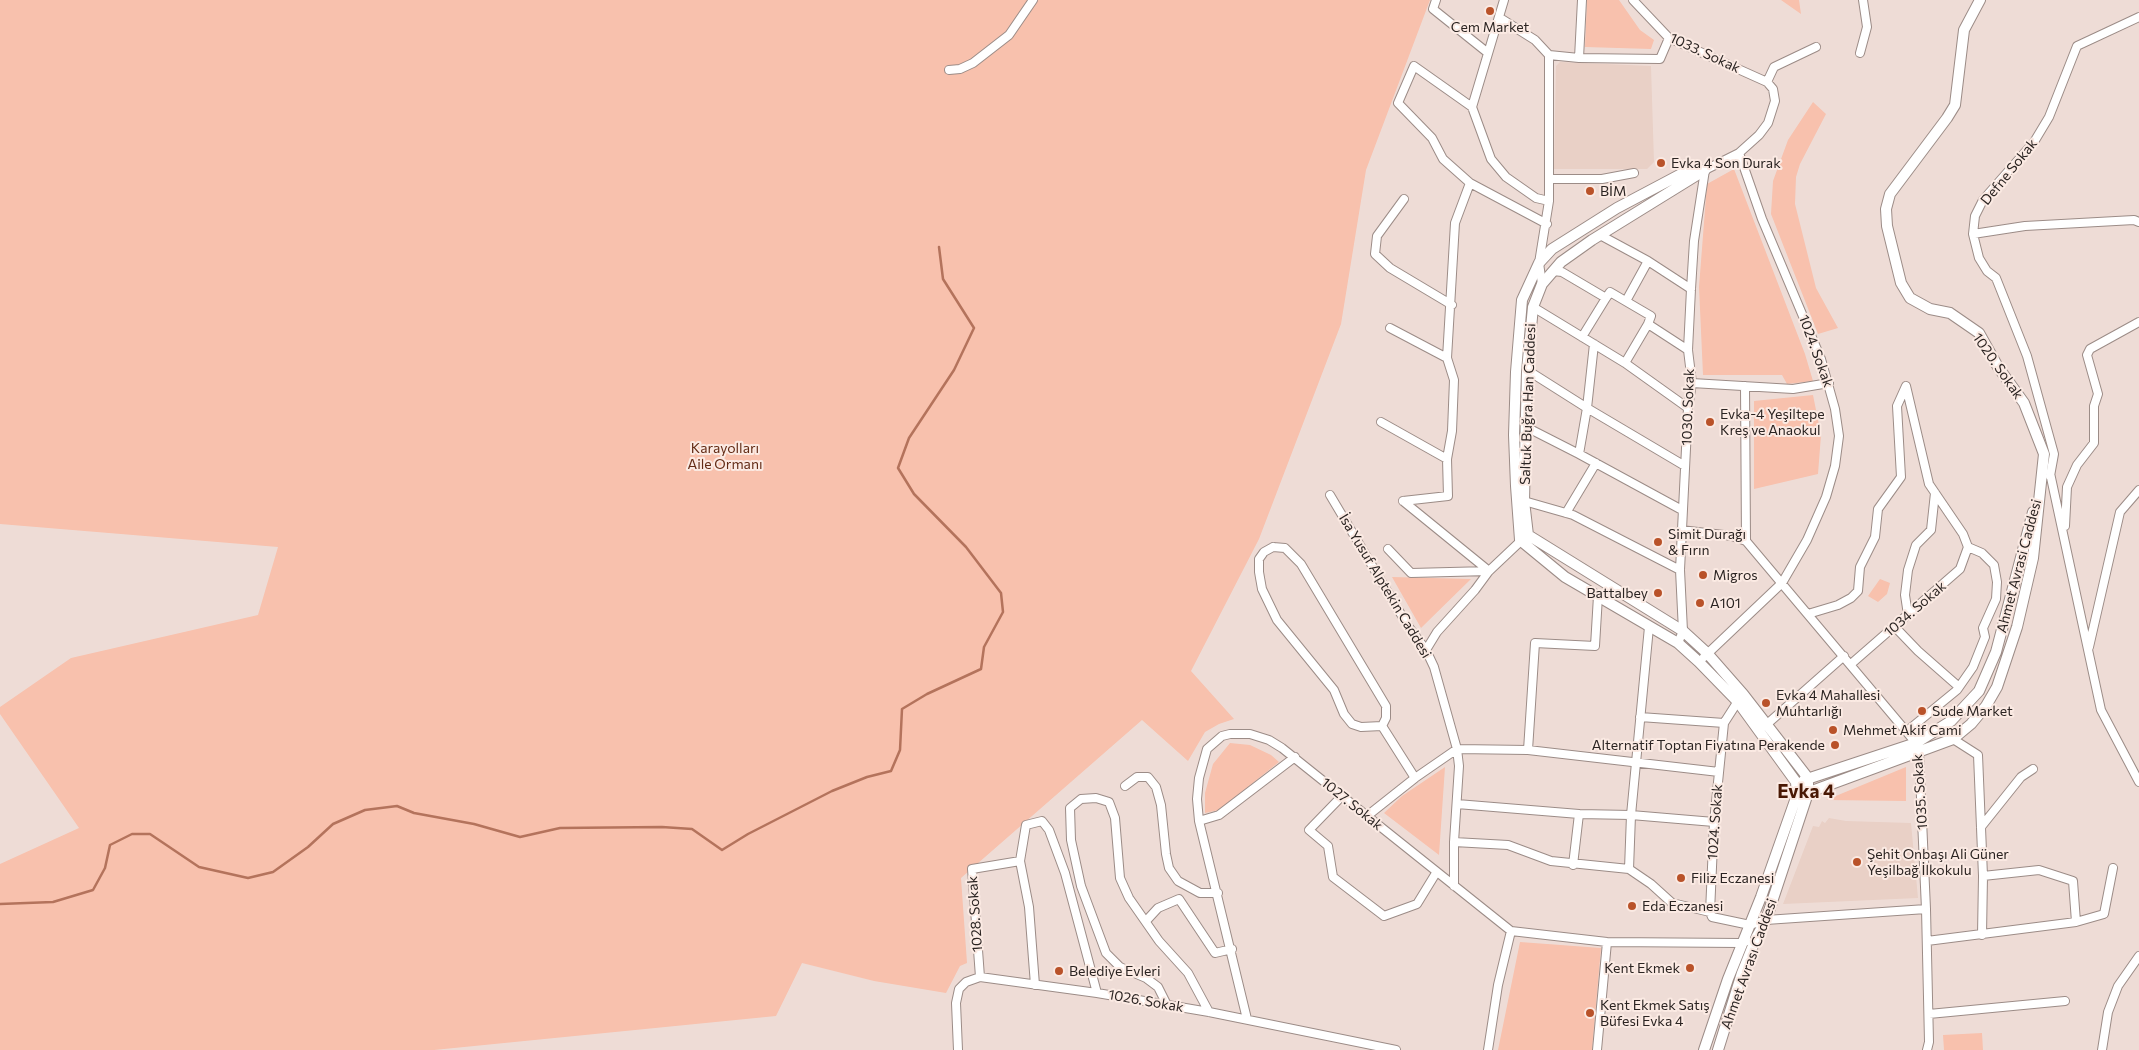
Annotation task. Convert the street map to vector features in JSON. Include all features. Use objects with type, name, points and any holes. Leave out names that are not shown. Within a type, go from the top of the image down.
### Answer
[{"type":"street","points":[[950,70],[973,63],[1009,35],[1033,0]]},
{"type":"street","points":[[1436,0],[1433,9],[1488,53]]},
{"type":"street","points":[[1579,58],[1582,0]]},
{"type":"street","name":"1033. Sokak","points":[[1633,0],[1669,38],[1767,82]]},
{"type":"street","points":[[1860,53],[1867,27],[1863,0]]},
{"type":"street","name":"1020. Sokak","points":[[1980,0],[1964,30],[1954,105],[1948,118],[1890,194],[1886,209],[1887,226],[1901,283],[1910,298],[1930,309],[1950,314],[1979,333],[1998,367],[2024,403],[2044,454],[2050,476],[2065,536],[2104,719],[2139,782]]},
{"type":"street","points":[[1472,107],[1500,18],[1501,2]]},
{"type":"street","name":"Defne Sokak","points":[[2050,476],[2054,454],[2027,356],[1996,278],[1987,271],[1979,258],[1973,234],[1975,216],[1983,200],[2034,142],[2049,117],[2077,46],[2139,17]]},
{"type":"street","points":[[1500,18],[1535,40],[1549,55],[1579,58],[1660,59],[1669,38]]},
{"type":"street","points":[[1705,170],[1739,153],[1759,135],[1768,123],[1775,101],[1773,89],[1767,82],[1774,67],[1816,47]]},
{"type":"street","points":[[1542,284],[1539,263],[1550,202],[1549,55]]},
{"type":"street","points":[[1547,224],[1470,183],[1443,159],[1432,138],[1398,103],[1414,66],[1472,107],[1491,159],[1506,177],[1536,198],[1550,202]]},
{"type":"street","name":"1024. Sokak","points":[[1700,662],[1707,653],[1782,583],[1807,540],[1826,498],[1835,466],[1839,436],[1821,359],[1762,219],[1739,153]]},
{"type":"street","name":"Saltuk Buğra Han Caddesi","points":[[1524,537],[1527,370],[1533,307],[1542,284],[1561,262],[1600,235],[1705,170]]},
{"type":"street","name":"Saltuk Buğra Han Caddesi","points":[[1524,537],[1515,478],[1516,372],[1522,300],[1539,263],[1552,249],[1617,208],[1685,172],[1705,170]]},
{"type":"street","name":"1030. Sokak","points":[[1678,643],[1683,631],[1680,570],[1688,408],[1692,383],[1688,350],[1691,289],[1694,241],[1705,170]]},
{"type":"street","points":[[1550,179],[1602,179],[1634,173]]},
{"type":"street","points":[[1470,183],[1455,223],[1448,358],[1454,380],[1452,431],[1447,459],[1448,496],[1403,502],[1489,571]]},
{"type":"street","points":[[1404,199],[1377,236],[1374,246],[1375,254],[1390,268],[1452,305]]},
{"type":"street","points":[[1973,234],[2025,226],[2134,220],[2139,222]]},
{"type":"street","points":[[1600,235],[1648,261],[1691,289]]},
{"type":"street","points":[[1626,301],[1648,261]]},
{"type":"street","points":[[1552,271],[1562,272],[1606,298]]},
{"type":"street","points":[[1582,337],[1610,292],[1651,316],[1625,363]]},
{"type":"street","points":[[1533,307],[1625,363],[1688,408]]},
{"type":"street","points":[[2065,536],[2067,487],[2077,465],[2094,443],[2094,406],[2098,394],[2087,355],[2090,349],[2139,322]]},
{"type":"street","points":[[1648,324],[1688,350]]},
{"type":"street","points":[[1390,328],[1448,358]]},
{"type":"street","points":[[1579,454],[1587,408],[1594,344]]},
{"type":"street","points":[[1527,370],[1685,466]]},
{"type":"street","points":[[1692,383],[1793,389],[1828,383]]},
{"type":"street","points":[[1681,530],[1732,536],[1746,541],[1745,386]]},
{"type":"street","points":[[1808,614],[1838,605],[1851,598],[1858,591],[1860,567],[1875,537],[1878,509],[1902,477],[1897,406],[1906,386],[1929,484],[1964,534],[1968,547],[1982,553],[1994,565],[1998,582],[1996,599],[1983,628],[1984,637],[1973,667],[1959,687],[1925,718],[1907,731]]},
{"type":"street","points":[[1381,422],[1447,459]]},
{"type":"street","points":[[1526,427],[1682,510]]},
{"type":"street","points":[[2040,489],[2044,454]]},
{"type":"street","points":[[1566,513],[1596,463]]},
{"type":"street","name":"Ahmet Avrasi Caddesi","points":[[1797,795],[1808,793],[1919,754],[1953,739],[1986,706],[1997,688],[2017,627],[2031,567],[2040,489]]},
{"type":"street","name":"Ahmet Avrasi Caddesi","points":[[1796,782],[1916,743],[1951,721],[1979,692],[1996,652],[2024,540],[2040,489]]},
{"type":"street","points":[[2089,649],[2120,512],[2139,490]]},
{"type":"street","points":[[1908,615],[1904,595],[1908,570],[1916,546],[1930,530],[1936,492]]},
{"type":"street","name":"İsa Yusuf Alptekin Caddesi","points":[[1330,494],[1408,626],[1426,650],[1434,667],[1458,749],[1454,886]]},
{"type":"street","points":[[1524,501],[1566,513],[1680,570]]},
{"type":"street","points":[[1426,650],[1438,632],[1489,571],[1524,537]]},
{"type":"street","points":[[1524,537],[1565,577],[1678,643],[1740,698],[1766,724],[1808,778],[1808,793]]},
{"type":"street","points":[[1524,537],[1683,631],[1707,653],[1740,698],[1796,782],[1797,795]]},
{"type":"street","name":"1035. Sokak","points":[[1746,541],[1916,743],[1919,754],[1926,909],[1929,1014],[1927,1050]]},
{"type":"street","name":"1034. Sokak","points":[[1851,664],[1960,569],[1968,547]]},
{"type":"street","points":[[1273,548],[1285,548],[1301,564],[1386,706],[1386,718],[1382,726],[1361,727],[1352,724],[1344,714],[1334,690],[1277,620],[1262,588],[1259,559],[1264,552],[1273,548]]},
{"type":"street","points":[[1388,549],[1411,572],[1489,571]]},
{"type":"street","points":[[1528,750],[1535,643],[1594,646],[1598,596]]},
{"type":"street","points":[[1894,626],[1918,651],[1959,687]]},
{"type":"street","points":[[1630,869],[1632,815],[1649,627]]},
{"type":"street","points":[[1766,724],[1844,656]]},
{"type":"street","name":"1024. Sokak","points":[[1710,912],[1714,822],[1724,723],[1740,698]]},
{"type":"street","points":[[1640,717],[1724,723]]},
{"type":"street","points":[[1382,726],[1415,778]]},
{"type":"street","name":"1027. Sokak","points":[[1247,1019],[1232,949],[1199,821],[1197,799],[1198,778],[1207,749],[1214,742],[1230,734],[1250,734],[1269,740],[1295,757],[1436,873],[1511,931]]},
{"type":"street","points":[[1953,739],[1978,754],[1982,828],[1982,935]]},
{"type":"street","points":[[1368,816],[1415,778],[1458,749],[1528,750],[1638,761],[1719,772]]},
{"type":"street","points":[[1199,821],[1219,815],[1295,757]]},
{"type":"street","points":[[1982,828],[2022,777],[2033,769]]},
{"type":"street","points":[[1125,786],[1137,777],[1148,777],[1156,787],[1161,805],[1169,868],[1178,881],[1196,891],[1218,893]]},
{"type":"street","name":"Ahmet Avrası Caddesi","points":[[1718,1050],[1756,938],[1766,920],[1808,793]]},
{"type":"street","name":"Ahmet Avrası Caddesi","points":[[1704,1050],[1741,943],[1750,925],[1797,795]]},
{"type":"street","points":[[1342,796],[1309,830],[1328,846],[1334,878],[1384,916],[1417,904],[1436,873]]},
{"type":"street","points":[[1167,1005],[1158,987],[1146,978],[1120,968],[1106,953],[1081,886],[1071,840],[1070,808],[1081,799],[1096,798],[1109,802],[1115,818],[1120,878],[1129,898],[1159,941],[1188,973],[1209,1012]]},
{"type":"street","points":[[1457,804],[1714,822]]},
{"type":"street","points":[[1573,864],[1579,814]]},
{"type":"street","points":[[1035,985],[1029,907],[1020,862],[1026,825],[1042,821],[1049,830],[1065,873],[1097,993]]},
{"type":"street","points":[[1454,842],[1508,845],[1551,861],[1630,869],[1651,884],[1672,903],[1710,912],[1712,916],[1750,925],[1766,920],[1926,909]]},
{"type":"street","name":"1028. Sokak","points":[[980,977],[972,869],[1020,862]]},
{"type":"street","points":[[1927,941],[2076,922],[2104,914],[2113,868]]},
{"type":"street","points":[[1983,876],[2039,870],[2073,881],[2076,922]]},
{"type":"street","points":[[1146,922],[1158,908],[1179,899],[1214,954],[1232,949]]},
{"type":"street","points":[[1488,1050],[1498,986],[1511,931],[1607,942],[1741,943],[1756,938]]},
{"type":"street","points":[[1597,1050],[1607,942]]},
{"type":"street","points":[[2102,1050],[2111,1003],[2118,986],[2139,956]]},
{"type":"street","points":[[958,1050],[956,1003],[959,989],[966,982],[980,977]]},
{"type":"street","name":"1026. Sokak","points":[[980,977],[1097,993],[1209,1012],[1396,1050]]},
{"type":"street","points":[[1929,1014],[2065,1001]]},
{"type":"shaded area","points":[[1560,62],[1651,66],[1654,162],[1647,169],[1554,169],[1556,66]]},
{"type":"shaded area","name":"Şehit Onbaşı Ali Güner Yeşilbağ İlkokulu","points":[[1829,818],[1846,821],[1911,823],[1918,898],[1783,904],[1813,826],[1819,827],[1822,821],[1825,823]]},
{"type":"green space","name":"Karayolları Aile Ormanı","points":[[0,0],[1430,0],[1366,170],[1341,324],[1259,539],[1191,671],[1234,719],[1219,724],[1205,732],[1188,761],[1142,720],[961,878],[967,963],[960,966],[946,993],[874,981],[802,963],[776,1016],[434,1050],[0,1050],[0,864],[79,828],[0,714],[0,707],[71,658],[258,615],[278,547],[0,524]]},
{"type":"green space","points":[[1587,0],[1619,0],[1640,30],[1654,40],[1651,49],[1585,47]]},
{"type":"green space","points":[[1781,0],[1799,0],[1801,14]]},
{"type":"green space","points":[[1813,102],[1826,114],[1800,164],[1796,177],[1795,204],[1816,288],[1838,328],[1818,334],[1771,214],[1773,181],[1788,140]]},
{"type":"green space","points":[[1734,169],[1805,354],[1813,381],[1787,384],[1782,375],[1703,375],[1699,287],[1707,184]]},
{"type":"green space","points":[[1813,395],[1821,435],[1818,474],[1754,489],[1754,401]]},
{"type":"green space","points":[[1392,577],[1471,579],[1421,628]]},
{"type":"green space","points":[[1880,579],[1890,583],[1887,594],[1878,602],[1868,596]]},
{"type":"green space","points":[[1230,743],[1250,745],[1271,755],[1279,762],[1219,810],[1205,813],[1205,793],[1213,764]]},
{"type":"green space","points":[[1445,767],[1439,855],[1384,813],[1402,796]]},
{"type":"green space","points":[[1906,767],[1906,801],[1826,800]]},
{"type":"green space","points":[[1520,942],[1601,948],[1592,1050],[1498,1050]]},
{"type":"green space","points":[[1982,1033],[1983,1050],[1944,1050],[1943,1035]]},
{"type":"waterway","points":[[0,904],[53,902],[93,890],[105,868],[110,845],[132,834],[150,834],[199,867],[248,878],[273,872],[308,847],[333,824],[365,810],[397,806],[414,813],[474,824],[520,837],[560,828],[662,827],[692,829],[722,850],[748,834],[832,791],[867,777],[891,771],[900,750],[902,709],[927,694],[981,669],[984,647],[1003,612],[1001,593],[966,547],[914,494],[898,468],[909,438],[954,370],[974,328],[943,279],[939,247]]},
{"type":"place","name":"Cem Market","points":[[1490,11]]},
{"type":"place","name":"Evka 4 Son Durak","points":[[1661,163]]},
{"type":"place","name":"BİM","points":[[1590,191]]},
{"type":"place","name":"Evka-4 Yeşiltepe Kreş ve Anaokul","points":[[1710,422]]},
{"type":"place","name":"Simit Durağı & Fırın","points":[[1658,542]]},
{"type":"place","name":"Migros","points":[[1703,575]]},
{"type":"place","name":"Battalbey","points":[[1658,593]]},
{"type":"place","name":"A101","points":[[1700,603]]},
{"type":"place","name":"Evka 4 Mahallesi Muhtarlığı","points":[[1766,703]]},
{"type":"place","name":"Sude Market","points":[[1922,711]]},
{"type":"place","name":"Mehmet Akif Cami","points":[[1833,730]]},
{"type":"place","name":"Alternatif Toptan Fiyatına Perakende","points":[[1835,745]]},
{"type":"place","name":"Şehit Onbaşı Ali Güner Yeşilbağ İlkokulu","points":[[1857,862]]},
{"type":"place","name":"Filiz Eczanesi","points":[[1681,878]]},
{"type":"place","name":"Eda Eczanesi","points":[[1632,906]]},
{"type":"place","name":"Kent Ekmek","points":[[1690,968]]},
{"type":"place","name":"Belediye Evleri","points":[[1059,971]]},
{"type":"place","name":"Kent Ekmek Satış Büfesi Evka 4","points":[[1590,1013]]},
{"type":"district","name":"Evka 4","points":[[1806,792]]}]
